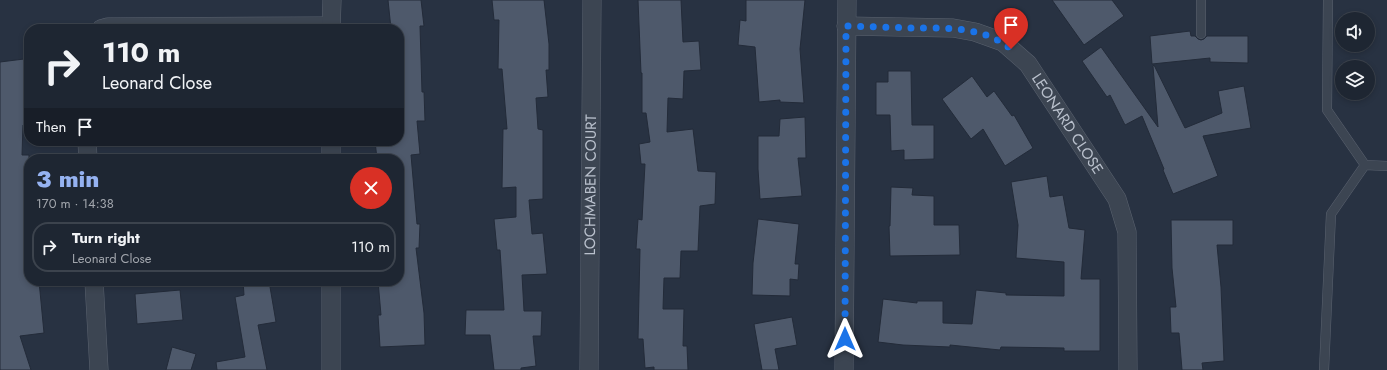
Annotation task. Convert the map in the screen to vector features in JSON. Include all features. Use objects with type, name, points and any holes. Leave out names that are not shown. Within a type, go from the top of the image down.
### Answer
[{"type":"street","points":[[331,24],[332,0]]},
{"type":"street","name":"LOCHMABEN COURT","points":[[589,370],[592,0]]},
{"type":"street","points":[[844,370],[847,0]]},
{"type":"street","name":"LEONARD CLOSE","points":[[846,26],[953,28],[975,32],[1003,42],[1028,64],[1117,199],[1127,232],[1128,370]]},
{"type":"street","points":[[94,286],[99,370]]},
{"type":"street","points":[[331,286],[331,370]]},
{"type":"lane","points":[[1201,0],[1201,34]]},
{"type":"lane","points":[[1328,0],[1327,110],[1365,165]]},
{"type":"lane","points":[[1365,165],[1387,166]]},
{"type":"lane","points":[[1324,370],[1331,214],[1365,165]]},
{"type":"building","points":[[388,0],[421,0],[424,26],[420,26],[422,92],[424,92],[425,121],[417,121],[420,154],[411,155],[417,224],[420,224],[419,248],[416,248],[424,313],[425,345],[380,347],[378,315],[381,315],[378,286],[404,286],[404,154],[376,154],[376,146],[404,146],[404,24],[390,24]]},
{"type":"building","points":[[492,0],[544,0],[549,44],[549,70],[546,70],[548,97],[536,98],[538,129],[543,130],[543,199],[529,200],[532,234],[543,233],[547,274],[522,275],[524,311],[542,311],[541,336],[533,336],[536,366],[521,368],[521,370],[494,370],[490,335],[465,335],[466,310],[504,310],[500,250],[497,250],[494,219],[516,217],[516,187],[502,188],[503,129],[507,129],[502,69],[498,69],[499,20],[494,20]]},
{"type":"building","points":[[638,0],[681,0],[683,42],[699,41],[701,70],[684,71],[683,99],[668,98],[667,132],[693,129],[698,171],[716,172],[715,204],[700,206],[698,251],[681,251],[680,278],[664,278],[663,309],[684,309],[683,346],[687,346],[688,370],[654,370],[654,367],[645,368],[643,339],[638,339],[640,249],[636,249],[638,219],[642,220],[645,164],[641,164],[639,144],[650,142],[646,113],[642,113],[642,73]]},
{"type":"building","points":[[746,0],[805,0],[800,49],[804,103],[780,102],[780,100],[759,102],[755,47],[738,45],[740,20],[746,21]]},
{"type":"building","points":[[1052,0],[1112,0],[1124,16],[1084,45]]},
{"type":"building","points":[[1190,31],[1191,36],[1195,36],[1201,40],[1207,36],[1248,36],[1248,63],[1210,62],[1210,58],[1152,64],[1150,36]]},
{"type":"building","points":[[1101,47],[1158,127],[1154,65],[1185,128],[1222,113],[1218,91],[1244,86],[1251,128],[1203,136],[1218,176],[1173,194],[1142,116],[1125,125],[1110,95],[1107,97],[1082,61]]},
{"type":"building","points":[[24,59],[24,125],[22,155],[24,155],[24,286],[39,286],[44,333],[20,336],[31,370],[0,370],[0,62]]},
{"type":"building","points":[[888,71],[911,71],[912,125],[934,125],[934,159],[904,160],[904,150],[891,151],[890,115],[876,115],[876,82],[888,82]]},
{"type":"building","points":[[972,76],[987,97],[994,91],[1012,116],[1014,115],[1033,148],[1005,166],[983,129],[971,139],[942,99]]},
{"type":"building","points":[[805,117],[806,158],[798,158],[802,196],[760,199],[758,136],[779,136],[780,119]]},
{"type":"building","points":[[1047,176],[1050,197],[1063,195],[1069,228],[1085,230],[1081,279],[1100,279],[1100,351],[1064,351],[1064,348],[1001,347],[1000,350],[950,345],[950,347],[903,345],[878,342],[883,299],[917,303],[917,301],[943,301],[943,323],[972,324],[976,290],[1006,293],[1006,295],[1064,296],[1064,262],[1016,258],[1018,225],[1011,182]]},
{"type":"building","points":[[891,187],[913,188],[912,195],[934,196],[934,225],[959,225],[960,255],[890,256],[889,226]]},
{"type":"building","points":[[758,219],[799,224],[795,264],[799,264],[798,280],[790,279],[790,296],[752,295],[753,263]]},
{"type":"building","points":[[1171,220],[1233,220],[1233,245],[1217,245],[1221,287],[1224,361],[1202,363],[1203,370],[1182,370],[1179,333],[1171,333],[1170,307],[1176,307],[1172,268]]},
{"type":"building","points":[[243,286],[270,286],[276,322],[258,325],[267,370],[217,370],[216,362],[245,357],[235,297],[244,295]]},
{"type":"building","points":[[180,290],[183,320],[137,324],[135,294]]},
{"type":"building","points":[[792,317],[797,345],[775,349],[779,370],[762,370],[754,324]]},
{"type":"building","points":[[172,347],[196,354],[191,370],[166,370]]},
{"type":"route","points":[[845,339],[846,26],[953,28],[975,32],[1003,42],[1011,49]]}]
